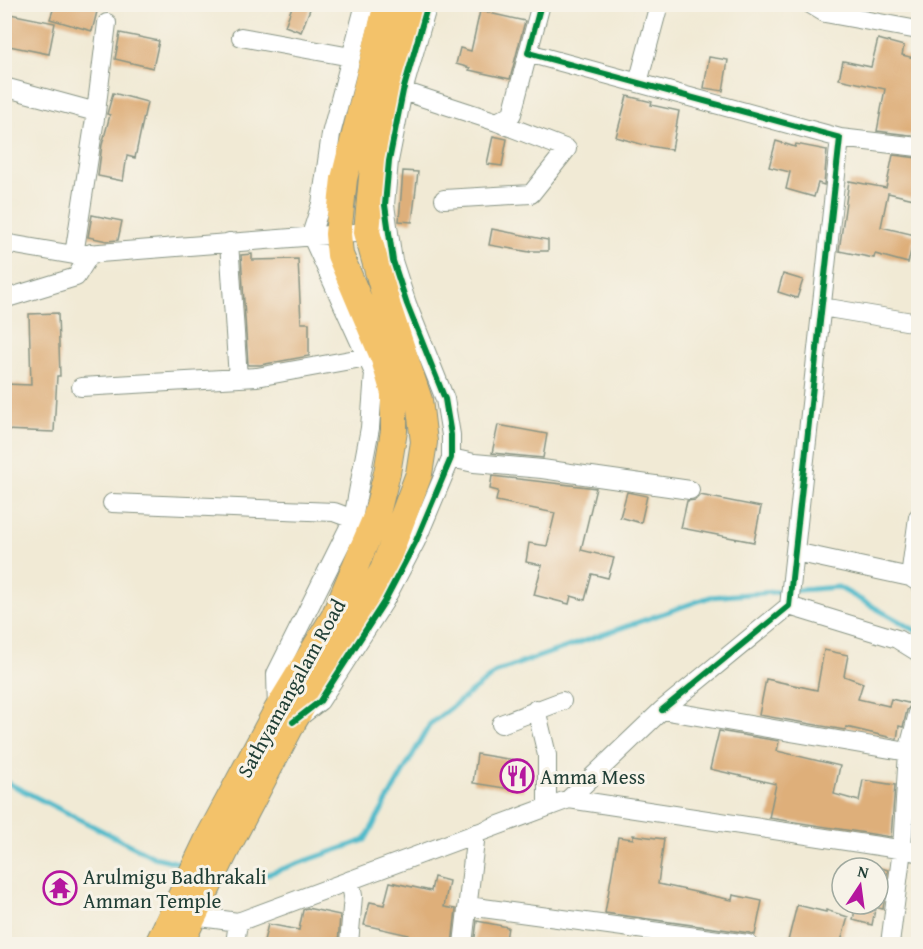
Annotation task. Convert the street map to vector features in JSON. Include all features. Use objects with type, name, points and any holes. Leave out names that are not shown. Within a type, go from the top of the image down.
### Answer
[{"type":"highway","name":"Sathyamangalam Road","points":[[158,945],[189,901],[334,618],[372,528],[387,473],[394,431],[394,393],[384,359],[340,255],[338,234],[344,179],[387,4]]},
{"type":"highway","points":[[285,716],[383,570],[419,474],[424,442],[419,400],[388,307],[367,232],[375,146],[411,4]]},
{"type":"highway","points":[[180,945],[189,901]]},
{"type":"street","points":[[365,4],[331,134],[321,204],[311,235],[374,373],[370,428],[353,519],[276,674],[285,716],[320,701],[384,602],[416,541],[451,458],[451,435],[445,399],[407,304],[393,261],[385,205],[389,160],[403,91],[428,4]]},
{"type":"street","points":[[496,122],[512,114],[542,4]]},
{"type":"street","points":[[638,83],[659,4]]},
{"type":"street","points":[[810,4],[825,14],[918,30]]},
{"type":"street","points":[[4,299],[76,278],[83,254],[107,23]]},
{"type":"street","points":[[241,38],[351,57]]},
{"type":"street","points":[[528,53],[840,138],[918,147]]},
{"type":"street","points":[[4,87],[96,112]]},
{"type":"street","points":[[403,91],[567,149],[531,194],[444,200]]},
{"type":"street","points":[[189,901],[238,922],[569,799],[662,710],[789,605],[840,138]]},
{"type":"street","points":[[4,243],[83,254],[367,232]]},
{"type":"street","points":[[229,242],[238,378]]},
{"type":"street","points":[[822,308],[918,317]]},
{"type":"street","points":[[81,387],[257,377],[367,357]]},
{"type":"street","points":[[451,458],[474,463],[581,474],[690,490]]},
{"type":"street","points":[[112,503],[334,512],[353,519]]},
{"type":"street","points":[[795,553],[914,579],[918,517]]},
{"type":"street","points":[[789,605],[897,639],[918,652]]},
{"type":"street","points":[[501,724],[562,701]]},
{"type":"street","points":[[536,710],[548,755],[547,807]]},
{"type":"street","points":[[662,710],[908,752]]},
{"type":"street","points":[[890,945],[910,851],[908,752],[918,714]]},
{"type":"street","points":[[569,799],[910,851]]},
{"type":"street","points":[[463,945],[476,833]]},
{"type":"street","points":[[349,945],[353,896],[350,880]]},
{"type":"street","points":[[468,906],[748,945]]},
{"type":"street","points":[[235,945],[238,922]]},
{"type":"building","points":[[55,4],[99,4],[92,31],[50,19]]},
{"type":"building","points":[[293,4],[312,4],[301,32],[285,26]]},
{"type":"building","points":[[480,11],[525,21],[510,79],[469,70],[470,68],[456,64],[460,48],[471,51]]},
{"type":"building","points":[[10,14],[55,23],[49,54],[4,45]]},
{"type":"building","points":[[120,33],[159,41],[153,68],[115,59]]},
{"type":"building","points":[[878,39],[904,46],[902,55],[918,59],[918,136],[877,131],[885,89],[839,79],[843,61],[871,67]]},
{"type":"building","points":[[709,57],[728,60],[723,91],[704,88]]},
{"type":"building","points":[[113,93],[147,102],[135,158],[127,156],[123,181],[98,176],[102,145],[110,115],[107,114]]},
{"type":"building","points":[[627,96],[652,102],[651,105],[679,111],[672,150],[616,137]]},
{"type":"building","points":[[493,136],[507,139],[502,166],[487,164]]},
{"type":"building","points":[[776,141],[795,147],[796,144],[827,150],[824,185],[818,183],[814,197],[786,189],[790,172],[769,167]]},
{"type":"building","points":[[893,155],[918,158],[918,200],[888,193],[881,227],[915,235],[908,263],[875,254],[874,258],[839,251],[849,181],[886,188]]},
{"type":"building","points":[[403,171],[418,172],[412,222],[399,221]]},
{"type":"building","points":[[92,215],[122,221],[118,240],[107,241],[88,237]]},
{"type":"building","points":[[492,229],[548,240],[548,251],[530,252],[489,245]]},
{"type":"building","points":[[252,254],[252,260],[298,259],[301,323],[309,323],[309,356],[248,365],[241,255]]},
{"type":"building","points":[[783,274],[803,280],[797,298],[778,292]]},
{"type":"building","points":[[58,313],[60,376],[57,376],[54,432],[4,430],[4,384],[31,385],[29,314]]},
{"type":"building","points":[[498,425],[547,434],[543,458],[492,453]]},
{"type":"building","points":[[492,476],[596,488],[581,550],[614,558],[608,578],[592,574],[585,600],[571,596],[569,604],[534,595],[542,565],[526,562],[529,543],[547,546],[555,513],[496,501],[498,491],[490,489]]},
{"type":"building","points":[[627,492],[647,496],[641,523],[620,517]]},
{"type":"building","points":[[700,495],[761,507],[754,542],[681,528],[687,501],[695,500]]},
{"type":"building","points":[[824,650],[848,655],[844,676],[863,683],[858,699],[889,706],[891,699],[912,704],[907,710],[903,727],[899,726],[897,739],[846,727],[845,730],[759,715],[766,679],[817,690]]},
{"type":"building","points":[[719,731],[779,741],[777,751],[840,766],[834,794],[859,801],[863,780],[895,785],[891,837],[769,818],[776,784],[710,769]]},
{"type":"building","points":[[477,754],[527,762],[523,791],[473,783]]},
{"type":"building","points":[[633,835],[664,839],[658,884],[732,900],[733,895],[762,901],[755,935],[605,913],[618,837],[633,839]]},
{"type":"building","points":[[434,877],[449,881],[444,907],[456,909],[452,945],[408,945],[409,935],[364,925],[370,902],[384,905],[390,882],[431,891]]},
{"type":"building","points":[[797,905],[830,911],[830,916],[848,917],[840,945],[787,945]]},
{"type":"building","points":[[307,908],[340,915],[338,945],[263,945],[268,924],[299,930],[303,910]]},
{"type":"building","points":[[854,916],[874,916],[872,925],[853,920]]},
{"type":"building","points":[[477,921],[508,927],[505,945],[474,945]]},
{"type":"waterway","points":[[223,874],[248,881],[365,840],[430,724],[498,671],[710,597],[838,587],[918,632]]},
{"type":"waterway","points":[[4,781],[154,857],[187,865]]},
{"type":"cycle path","points":[[293,722],[320,701],[384,602],[416,541],[451,458],[451,435],[445,399],[407,304],[393,261],[385,205],[389,161],[403,91],[428,4]]},
{"type":"cycle path","points":[[541,4],[528,53],[840,138],[789,606],[662,710]]},
{"type":"place","name":"Amma Mess","points":[[517,776]]},
{"type":"place","name":"Arulmigu Badhrakali Amman Temple","points":[[60,888]]}]
